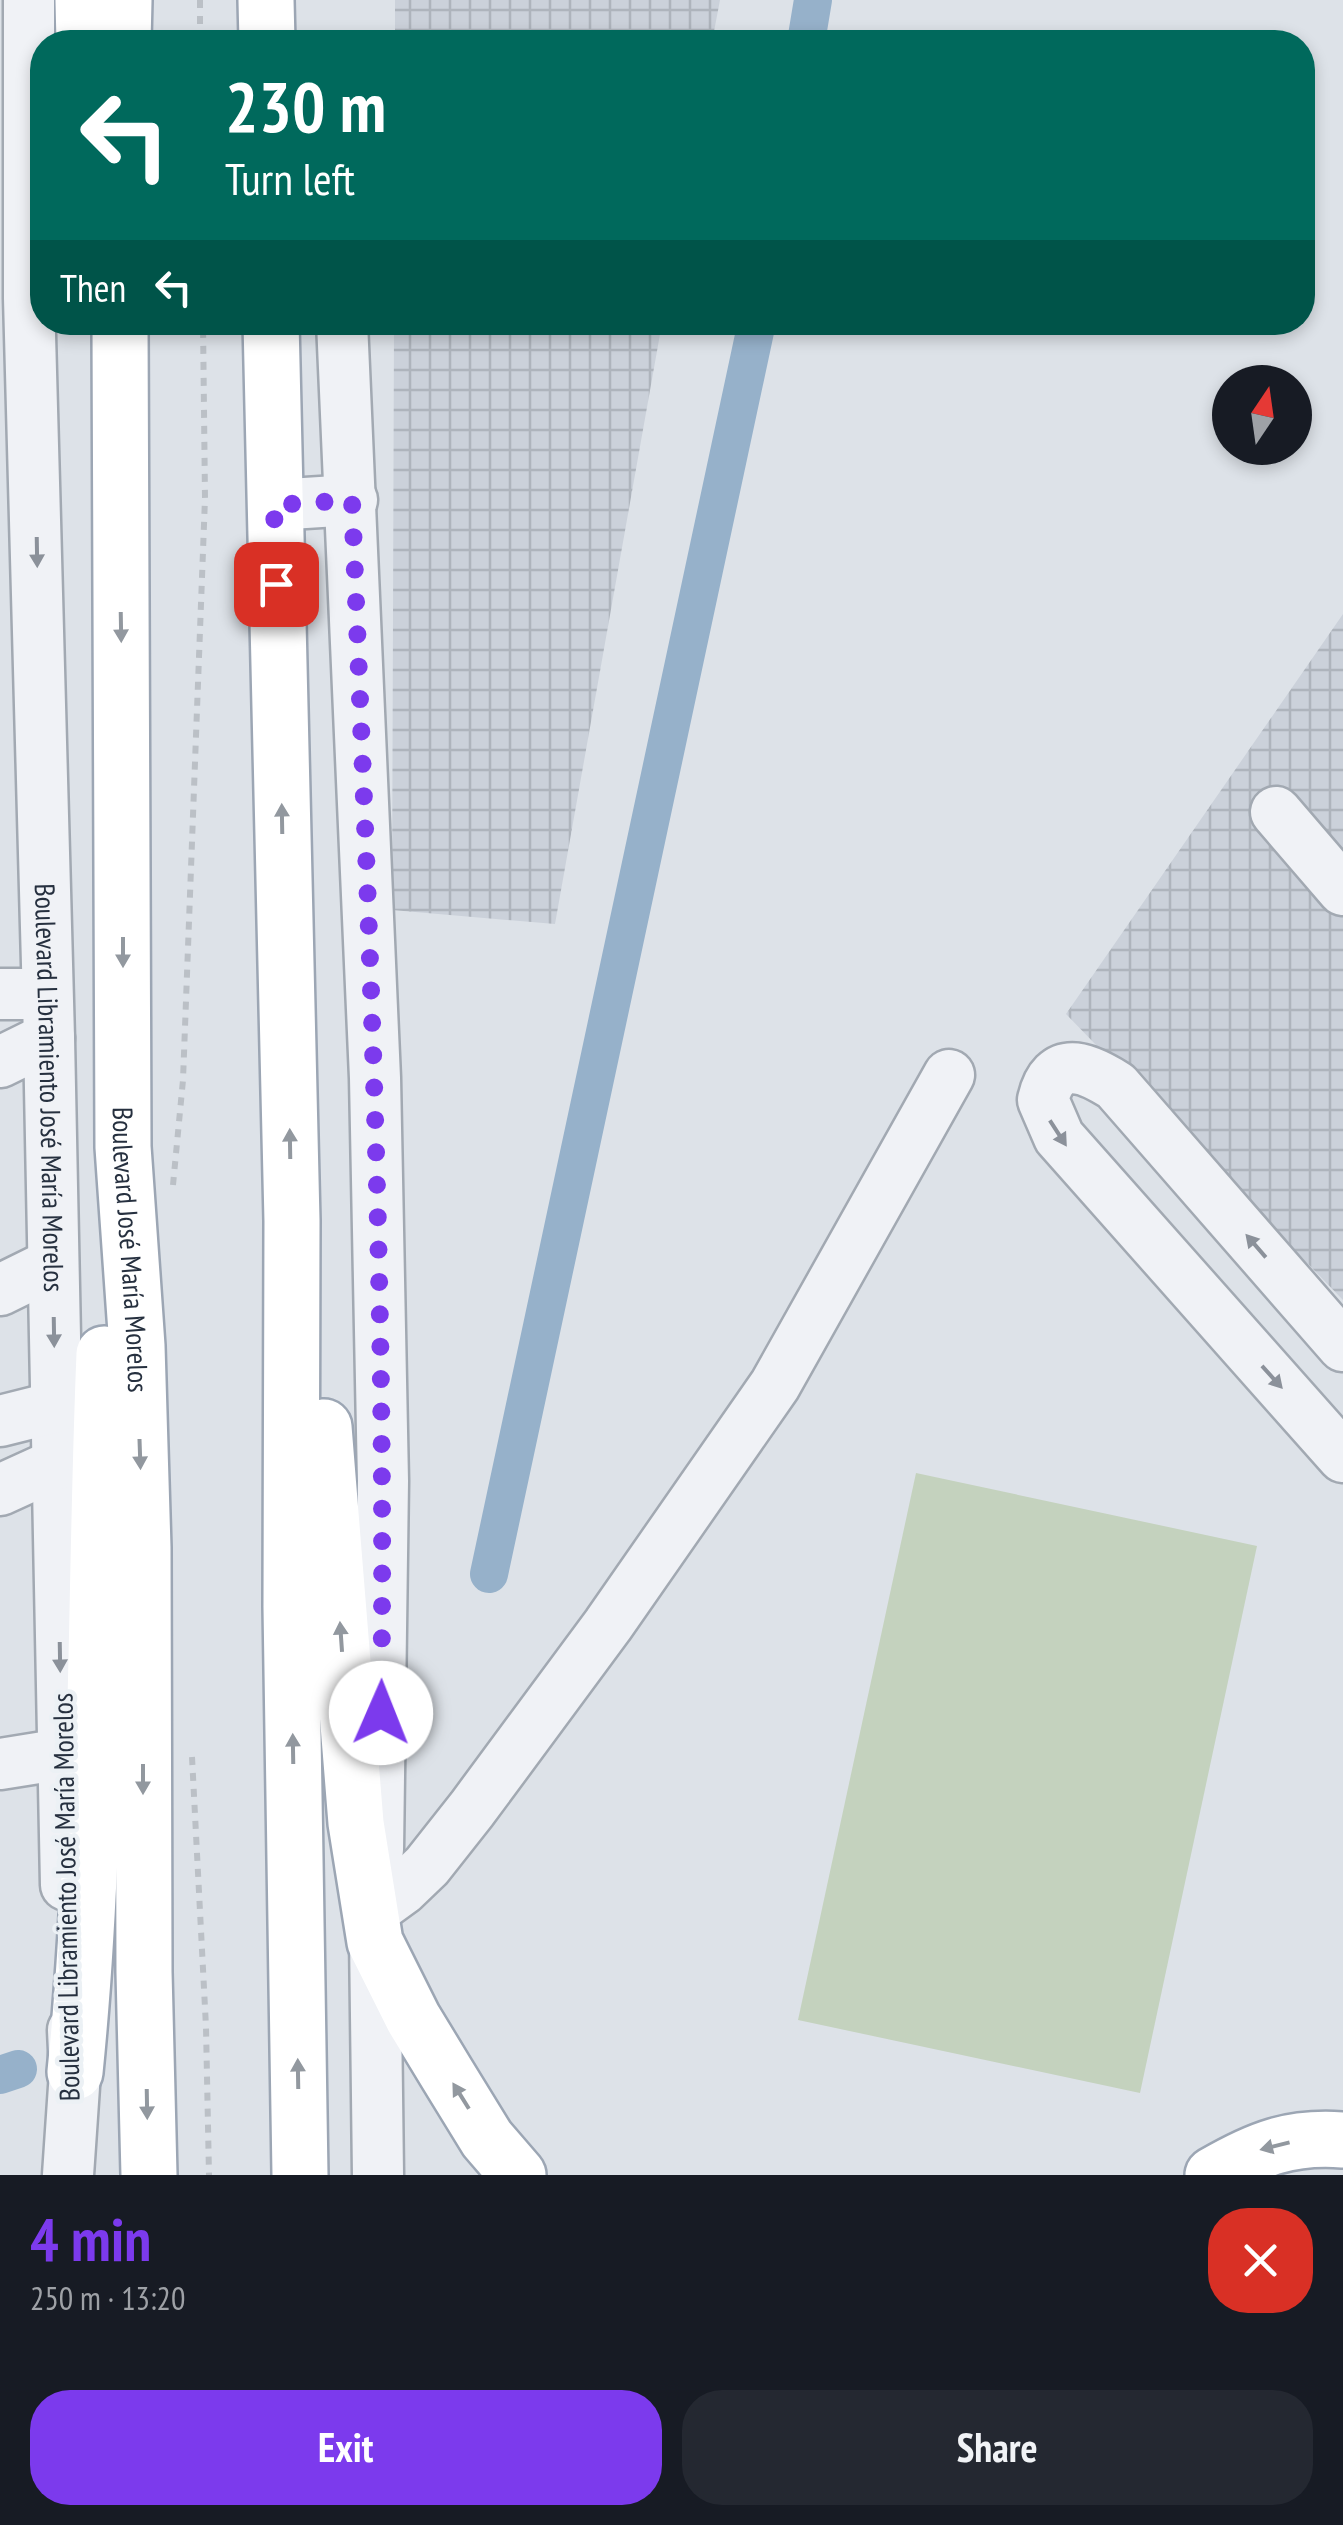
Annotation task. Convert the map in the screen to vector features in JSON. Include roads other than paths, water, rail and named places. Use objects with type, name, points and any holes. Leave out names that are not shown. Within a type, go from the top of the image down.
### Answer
[{"type":"main road","points":[[83,0],[84,30]]},
{"type":"main road","points":[[123,30],[124,0]]},
{"type":"main road","points":[[266,0],[267,30]]},
{"type":"main road","points":[[102,335],[119,425]]},
{"type":"main road","name":"Boulevard José María Morelos","points":[[120,335],[123,1148],[137,1346],[143,1548],[144,1972],[149,2166]]},
{"type":"main road","points":[[271,335],[292,1220],[291,1607],[299,2173]]},
{"type":"main road","points":[[75,2072],[89,1872],[106,1294],[123,1148]]},
{"type":"main road","points":[[292,1220],[320,1366],[356,1823],[374,1922],[413,2018],[488,2139],[518,2175]]},
{"type":"main road","points":[[1213,2175],[1259,2149],[1301,2139],[1343,2140]]},
{"type":"street","name":"Boulevard Libramiento José María Morelos","points":[[29,0],[14,67],[21,793],[32,1009],[53,1264],[62,1754],[75,2072],[68,2175]]},
{"type":"street","points":[[343,335],[375,1078],[383,1462],[374,1922],[378,2175]]},
{"type":"street","points":[[274,505],[352,500]]},
{"type":"street","points":[[1276,812],[1343,890]]},
{"type":"street","points":[[0,1062],[32,1009]]},
{"type":"street","points":[[1343,1346],[1116,1086],[1081,1068],[1066,1068],[1054,1076],[1043,1100],[1059,1136],[1343,1457]]},
{"type":"street","points":[[374,1922],[427,1866],[472,1809],[608,1625],[775,1385],[950,1075]]},
{"type":"street","points":[[0,1290],[53,1264]]},
{"type":"street","points":[[0,1421],[56,1408]]},
{"type":"street","points":[[0,1490],[57,1464]]},
{"type":"street","points":[[0,1764],[62,1754]]},
{"type":"waterway","points":[[808,30],[813,0]]},
{"type":"waterway","points":[[489,1574],[754,335]]},
{"type":"waterway","points":[[0,2075],[18,2069]]}]
